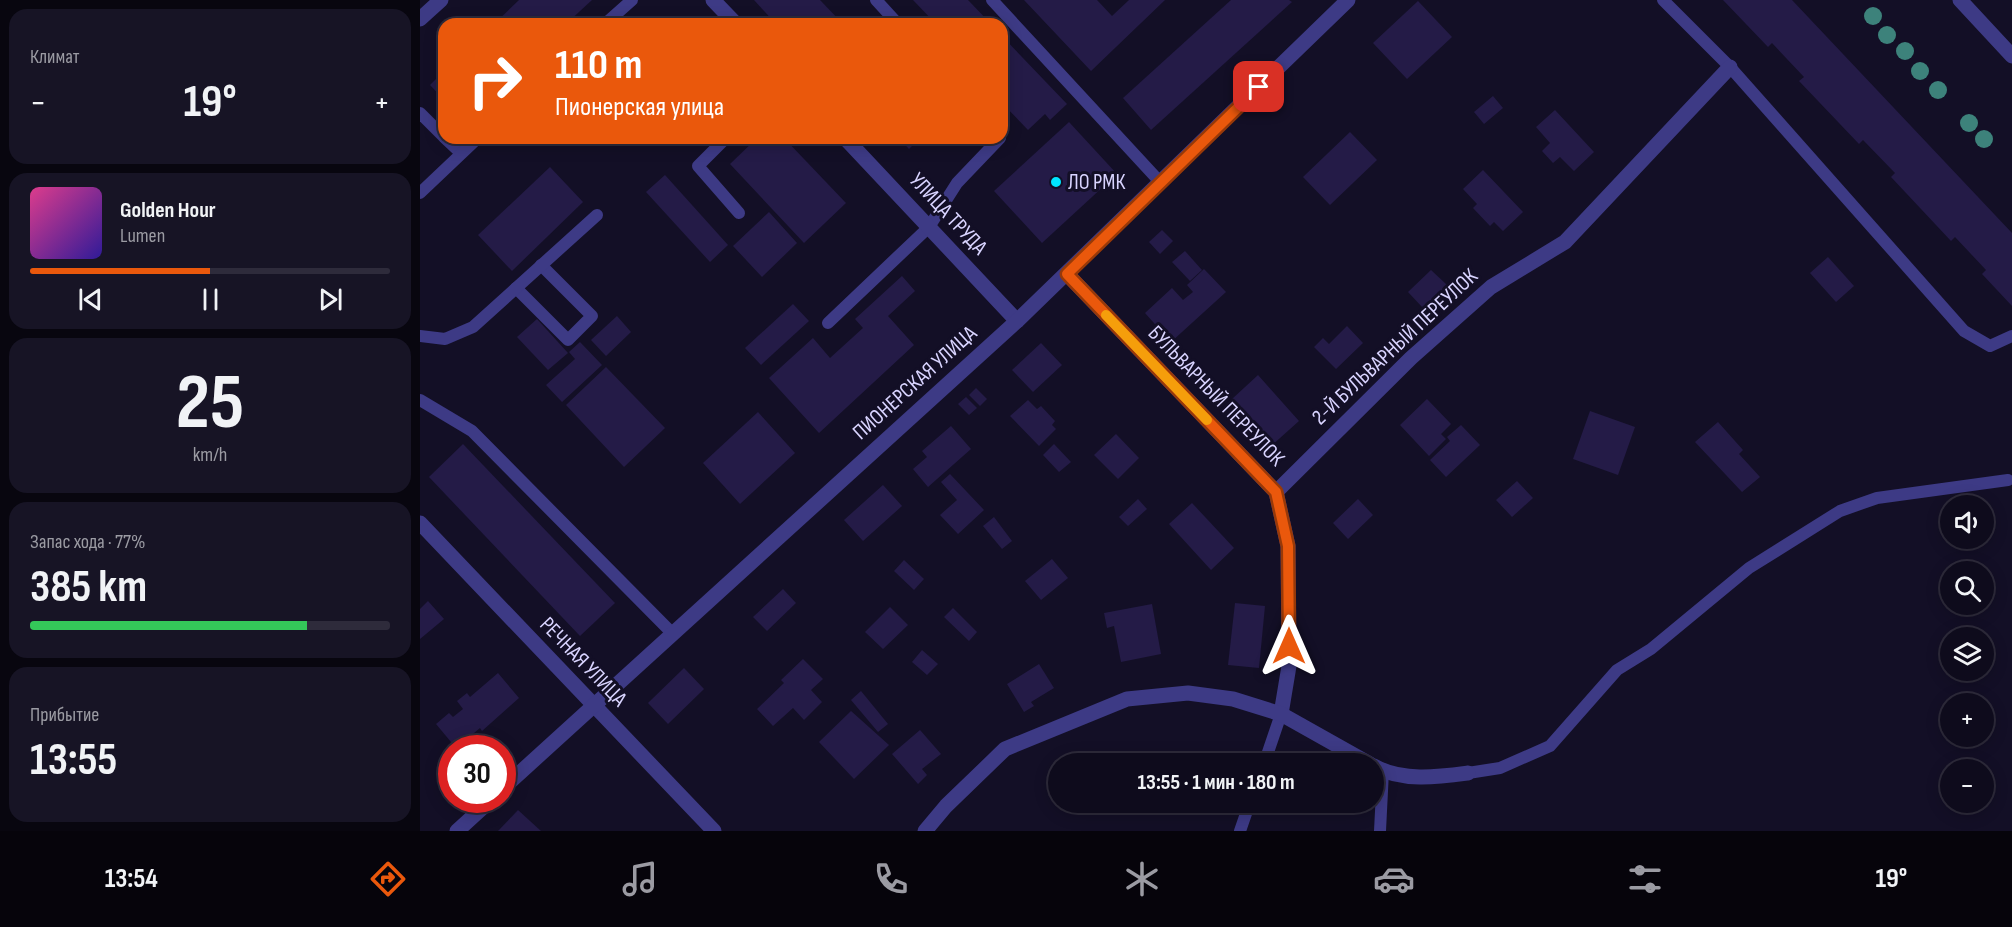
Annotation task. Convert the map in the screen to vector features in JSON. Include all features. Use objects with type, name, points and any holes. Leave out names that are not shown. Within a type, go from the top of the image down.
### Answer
[{"type":"street","points":[[420,19],[441,0]]},
{"type":"street","points":[[713,0],[730,18]]},
{"type":"street","points":[[1960,0],[2012,56]]},
{"type":"street","name":"ПИОНЕРСКАЯ УЛИЦА","points":[[516,776],[1017,321],[1161,183],[1341,2]]},
{"type":"street","name":"2-Й БУЛЬВАРНЫЙ ПЕРЕУЛОК","points":[[1276,492],[1411,358],[1491,287],[1565,242],[1730,67]]},
{"type":"street","name":"УЛИЦА ТРУДА","points":[[851,144],[1017,321]]},
{"type":"street","name":"БУЛЬВАРНЫЙ ПЕРЕУЛОК","points":[[1067,274],[1276,492],[1288,546],[1289,666],[1281,714]]},
{"type":"street","name":"РЕЧНАЯ УЛИЦА","points":[[420,523],[714,831]]},
{"type":"street","points":[[925,831],[946,806],[1005,749],[1127,699],[1188,693],[1233,699],[1281,714],[1351,753]]},
{"type":"street","points":[[1384,769],[1427,778],[1468,773]]},
{"type":"street","points":[[457,831],[477,813]]},
{"type":"lane","points":[[612,18],[632,0]]},
{"type":"lane","points":[[876,0],[892,18]]},
{"type":"lane","points":[[992,0],[1161,183]]},
{"type":"lane","points":[[1664,0],[1730,67],[1964,331],[1990,346],[2012,336]]},
{"type":"lane","points":[[420,113],[438,130]]},
{"type":"lane","points":[[452,144],[461,153]]},
{"type":"lane","points":[[420,194],[471,144]]},
{"type":"lane","points":[[720,144],[698,166],[739,213]]},
{"type":"lane","points":[[828,322],[929,227],[957,183],[994,144]]},
{"type":"lane","points":[[420,336],[445,339],[473,327],[597,215]]},
{"type":"lane","points":[[516,288],[568,340],[592,316],[541,265]]},
{"type":"lane","points":[[420,400],[472,431],[673,634]]},
{"type":"lane","points":[[1468,773],[1500,768],[1550,746],[1617,670],[1651,649],[1749,568],[1840,511],[1877,498],[2008,480]]},
{"type":"lane","points":[[1267,753],[1281,714]]},
{"type":"lane","points":[[1240,831],[1246,813]]},
{"type":"lane","points":[[1379,813],[1380,831]]},
{"type":"building","points":[[519,0],[592,0],[572,18],[500,18]]},
{"type":"building","points":[[754,0],[820,0],[837,18],[770,18]]},
{"type":"building","points":[[913,0],[968,0],[985,18],[930,18]]},
{"type":"building","points":[[1024,0],[1097,0],[1112,16],[1129,0],[1165,0],[1091,71]]},
{"type":"building","points":[[1231,0],[1289,0],[1292,2],[1151,130],[1123,98]]},
{"type":"building","points":[[1723,0],[1792,0],[2012,233],[2012,306],[1982,274],[1986,270],[1955,237],[1951,241],[1891,177],[1895,173],[1863,140],[1859,144],[1799,81],[1804,77],[1772,43],[1768,47]]},
{"type":"building","points":[[1418,1],[1452,37],[1407,79],[1373,43]]},
{"type":"building","points":[[1008,42],[1067,104],[1050,120],[1045,114],[1028,130],[1008,109]]},
{"type":"building","points":[[438,77],[438,94],[430,85]]},
{"type":"building","points":[[1493,96],[1503,108],[1484,124],[1474,112]]},
{"type":"building","points":[[1555,110],[1594,152],[1574,171],[1560,157],[1553,163],[1542,151],[1550,143],[1536,127]]},
{"type":"building","name":"ЛО РМК","points":[[1069,122],[1117,174],[1042,243],[994,191]]},
{"type":"building","points":[[1350,132],[1377,160],[1330,205],[1303,177]]},
{"type":"building","points":[[751,144],[790,144],[846,203],[804,243],[730,164]]},
{"type":"building","points":[[904,144],[914,144],[909,149]]},
{"type":"building","points":[[550,167],[583,202],[512,271],[478,235]]},
{"type":"building","points":[[1483,170],[1523,212],[1503,231],[1494,222],[1490,226],[1473,208],[1477,204],[1463,189]]},
{"type":"building","points":[[665,175],[728,245],[710,262],[646,192]]},
{"type":"building","points":[[769,212],[797,243],[762,277],[733,246]]},
{"type":"building","points":[[1162,230],[1173,241],[1160,254],[1149,242]]},
{"type":"building","points":[[1185,251],[1202,270],[1190,281],[1172,262]]},
{"type":"building","points":[[1828,257],[1854,286],[1836,302],[1810,273]]},
{"type":"building","points":[[1204,269],[1226,292],[1171,342],[1145,313],[1172,288],[1183,300],[1193,292],[1187,285]]},
{"type":"building","points":[[1431,270],[1447,285],[1423,308],[1408,292]]},
{"type":"building","points":[[902,276],[915,291],[888,316],[914,345],[819,433],[769,378],[813,338],[830,358],[863,328],[855,319]]},
{"type":"building","points":[[793,304],[809,321],[761,365],[745,348]]},
{"type":"building","points":[[617,316],[631,332],[606,356],[591,340]]},
{"type":"building","points":[[537,319],[568,353],[548,370],[517,337]]},
{"type":"building","points":[[1347,326],[1363,343],[1336,369],[1314,347],[1323,338],[1329,344]]},
{"type":"building","points":[[580,342],[602,365],[562,402],[546,385],[575,359],[569,352]]},
{"type":"building","points":[[1041,343],[1062,365],[1033,392],[1012,370]]},
{"type":"building","points":[[606,367],[665,428],[624,467],[566,405]]},
{"type":"building","points":[[1258,375],[1299,421],[1269,448],[1244,421],[1249,417],[1232,399]]},
{"type":"building","points":[[976,388],[987,399],[980,406],[969,395]]},
{"type":"building","points":[[966,397],[977,408],[969,415],[958,404]]},
{"type":"building","points":[[1427,399],[1451,424],[1441,434],[1446,439],[1429,456],[1400,425]]},
{"type":"building","points":[[1028,400],[1037,409],[1041,406],[1055,421],[1052,425],[1056,429],[1039,446],[1010,416]]},
{"type":"building","points":[[1590,411],[1635,427],[1618,475],[1573,459]]},
{"type":"building","points":[[758,412],[795,453],[740,504],[703,463]]},
{"type":"building","points":[[1718,422],[1743,450],[1739,454],[1760,477],[1742,492],[1695,442]]},
{"type":"building","points":[[1461,425],[1480,445],[1446,477],[1430,460],[1450,441],[1447,437]]},
{"type":"building","points":[[951,426],[971,449],[928,487],[913,469],[927,457],[922,451]]},
{"type":"building","points":[[1116,434],[1139,458],[1118,479],[1094,455]]},
{"type":"building","points":[[463,444],[615,603],[580,636],[429,477]]},
{"type":"building","points":[[1054,444],[1071,462],[1059,472],[1043,455]]},
{"type":"building","points":[[950,474],[984,510],[958,534],[940,515],[957,500],[941,482]]},
{"type":"building","points":[[1517,481],[1533,498],[1512,517],[1496,500]]},
{"type":"building","points":[[883,485],[902,506],[863,541],[844,520]]},
{"type":"building","points":[[1138,499],[1147,509],[1128,526],[1119,517]]},
{"type":"building","points":[[1358,499],[1373,515],[1348,539],[1333,523]]},
{"type":"building","points":[[1192,503],[1234,548],[1211,570],[1169,524]]},
{"type":"building","points":[[994,517],[1012,541],[1002,549],[983,526]]},
{"type":"building","points":[[1052,559],[1068,578],[1041,600],[1025,581]]},
{"type":"building","points":[[904,560],[924,579],[914,590],[894,571]]},
{"type":"building","points":[[783,589],[796,603],[767,631],[753,617]]},
{"type":"building","points":[[428,601],[444,619],[420,639],[420,609]]},
{"type":"building","points":[[1235,603],[1265,606],[1259,668],[1228,665]]},
{"type":"building","points":[[1152,604],[1161,654],[1121,662],[1114,626],[1107,628],[1104,613]]},
{"type":"building","points":[[890,607],[908,625],[883,649],[865,632]]},
{"type":"building","points":[[953,608],[977,632],[969,641],[944,617]]},
{"type":"building","points":[[922,650],[938,664],[927,675],[912,662]]},
{"type":"building","points":[[803,659],[823,679],[811,690],[822,702],[804,720],[793,708],[773,726],[757,709],[784,683],[781,680]]},
{"type":"building","points":[[1039,664],[1054,688],[1031,702],[1034,706],[1024,712],[1007,684]]},
{"type":"building","points":[[684,668],[704,689],[668,724],[648,703]]},
{"type":"building","points":[[498,673],[519,698],[482,731],[480,728],[472,735],[445,735],[436,724],[449,713],[453,717],[463,709],[457,701],[467,693],[470,697]]},
{"type":"building","points":[[861,691],[888,724],[878,732],[851,700]]},
{"type":"building","points":[[851,711],[889,745],[854,779],[819,742]]},
{"type":"building","points":[[920,730],[941,754],[922,769],[927,775],[918,784],[892,754]]},
{"type":"building","points":[[518,810],[541,831],[498,831]]},
{"type":"slow traffic","points":[[1106,315],[1207,420]]},
{"type":"place","name":"ЛО РМК","points":[[1056,182]]},
{"type":"route","points":[[1259,87],[1067,274],[1276,492],[1288,546],[1289,646]]}]
